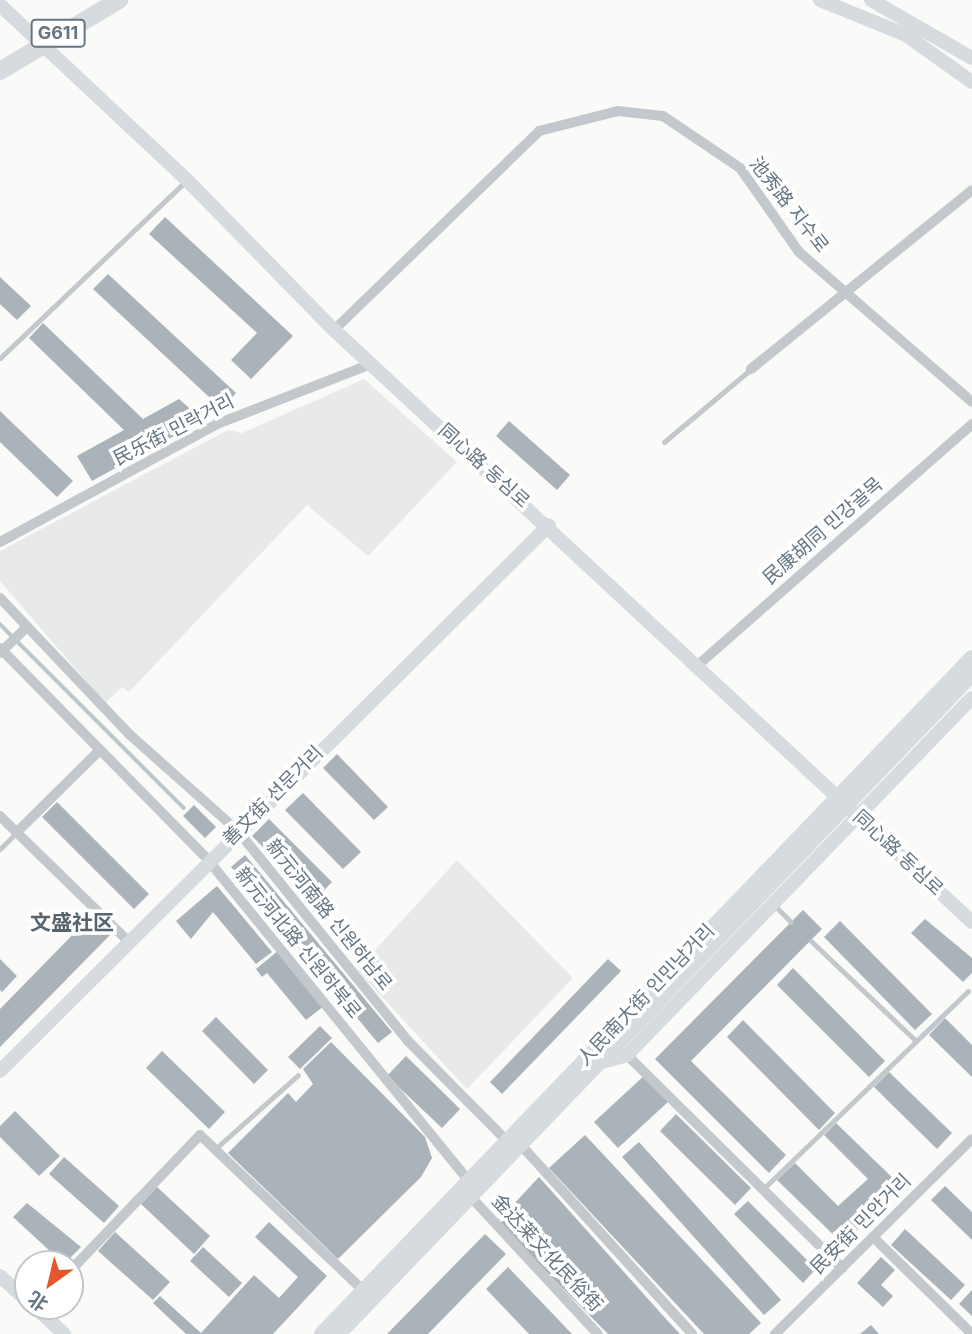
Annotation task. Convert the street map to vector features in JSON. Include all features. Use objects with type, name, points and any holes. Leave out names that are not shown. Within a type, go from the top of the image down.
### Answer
[{"type":"highway","name":"G611","points":[[0,71],[44,42],[119,0]]},
{"type":"main road","name":"人民南大街 인민남거리","points":[[338,1334],[469,1188],[841,800],[972,657]]},
{"type":"main road","name":"人民南大街 인민남거리","points":[[513,1142],[767,899],[841,800],[972,674]]},
{"type":"main road","name":"人民南大街 인민남거리","points":[[322,1334],[363,1290],[469,1188]]},
{"type":"street","points":[[820,0],[905,35],[972,82]]},
{"type":"street","points":[[871,0],[972,58]]},
{"type":"street","name":"同心路 동심로","points":[[0,5],[44,42],[187,180],[334,330],[549,525],[972,922]]},
{"type":"street","name":"池秀路 지수로","points":[[334,330],[539,131],[618,111],[663,116],[710,142],[740,168],[799,252],[844,297],[972,402]]},
{"type":"street","points":[[751,369],[844,297],[972,190]]},
{"type":"street","name":"民乐街 민락거리","points":[[0,542],[218,424],[371,364]]},
{"type":"street","name":"民康胡同 민강골목","points":[[698,665],[972,424]]},
{"type":"street","name":"善文街 선문거리","points":[[0,1071],[208,860],[549,525]]},
{"type":"street","name":"新元河南路 신원하남로","points":[[0,598],[23,631],[238,831],[408,1041],[513,1142],[692,1334]]},
{"type":"street","points":[[3,649],[23,631]]},
{"type":"street","name":"新元河北路 신원하북로","points":[[3,649],[208,860],[469,1188]]},
{"type":"street","name":"人民南大街 인민남거리","points":[[598,1063],[627,1055],[767,899],[858,816],[972,698]]},
{"type":"street","points":[[17,832],[100,750]]},
{"type":"street","points":[[0,816],[128,941]]},
{"type":"street","points":[[627,1055],[842,1268]]},
{"type":"street","points":[[84,1256],[200,1135],[363,1290]]},
{"type":"street","name":"民安街 민안거리","points":[[775,1334],[972,1139]]},
{"type":"street","name":"金达莱文化民俗街","points":[[469,1188],[598,1334]]},
{"type":"street","points":[[873,1237],[972,1334]]},
{"type":"street","points":[[49,1320],[64,1334]]},
{"type":"lane","points":[[0,358],[187,180]]},
{"type":"lane","points":[[664,442],[751,369]]},
{"type":"lane","points":[[0,849],[17,832]]},
{"type":"lane","points":[[767,899],[791,922]]},
{"type":"lane","points":[[811,941],[916,1041]]},
{"type":"lane","points":[[763,1189],[968,991]]},
{"type":"lane","points":[[215,1149],[298,1075]]},
{"type":"shaded area","points":[[364,379],[457,462],[368,556],[307,505],[129,692],[122,687],[105,703],[0,581],[0,551],[228,430],[242,433]]},
{"type":"shaded area","points":[[457,860],[573,978],[467,1089],[357,970]]},
{"type":"building","points":[[165,217],[293,336],[251,379],[231,360],[257,333],[149,234]]},
{"type":"building","points":[[108,274],[236,393],[222,409],[93,289]]},
{"type":"building","points":[[0,277],[31,306],[17,320],[0,304]]},
{"type":"building","points":[[43,323],[143,419],[179,399],[203,420],[92,481],[77,456],[124,430],[29,338]]},
{"type":"building","points":[[0,411],[73,481],[57,497],[0,442]]},
{"type":"building","points":[[509,421],[570,475],[557,490],[496,436]]},
{"type":"building","points":[[337,754],[388,807],[374,820],[323,768]]},
{"type":"building","points":[[303,793],[361,852],[343,869],[285,810]]},
{"type":"building","points":[[57,802],[149,894],[134,909],[42,817]]},
{"type":"building","points":[[194,805],[216,827],[205,838],[183,816]]},
{"type":"building","points":[[269,819],[332,882],[315,900],[252,836]]},
{"type":"building","points":[[245,855],[392,1032],[378,1043],[231,867]]},
{"type":"building","points":[[217,886],[272,952],[256,964],[213,912],[191,939],[176,921]]},
{"type":"building","points":[[803,910],[822,929],[691,1061],[786,1155],[769,1173],[655,1059]]},
{"type":"building","points":[[92,915],[111,934],[0,1047],[0,1009]]},
{"type":"building","points":[[925,919],[972,958],[972,973],[963,982],[911,933]]},
{"type":"building","points":[[840,921],[932,1014],[915,1030],[824,937]]},
{"type":"building","points":[[279,950],[324,1006],[306,1020],[267,973],[262,977],[256,969]]},
{"type":"building","points":[[0,959],[17,976],[2,992],[0,990]]},
{"type":"building","points":[[608,959],[621,971],[502,1094],[490,1082]]},
{"type":"building","points":[[793,968],[885,1061],[869,1077],[777,985]]},
{"type":"building","points":[[216,1017],[268,1070],[254,1084],[202,1031]]},
{"type":"building","points":[[945,1018],[972,1045],[972,1077],[929,1035]]},
{"type":"building","points":[[743,1020],[835,1113],[819,1130],[727,1037]]},
{"type":"building","points":[[320,1026],[332,1038],[300,1069],[288,1057]]},
{"type":"building","points":[[331,1042],[425,1137],[432,1158],[421,1177],[338,1259],[228,1153],[288,1093],[296,1102],[313,1084],[303,1069]]},
{"type":"building","points":[[162,1051],[225,1112],[209,1129],[146,1068]]},
{"type":"building","points":[[406,1056],[460,1109],[442,1128],[387,1076]]},
{"type":"building","points":[[889,1072],[952,1133],[937,1149],[874,1087]]},
{"type":"building","points":[[645,1075],[669,1101],[618,1148],[594,1122]]},
{"type":"building","points":[[15,1111],[60,1156],[39,1176],[0,1137],[0,1126]]},
{"type":"building","points":[[676,1114],[751,1188],[735,1205],[660,1131]]},
{"type":"building","points":[[836,1123],[902,1187],[843,1244],[777,1180],[795,1163],[838,1206],[868,1179],[824,1135]]},
{"type":"building","points":[[585,1135],[761,1323],[749,1334],[704,1334],[549,1168]]},
{"type":"building","points":[[639,1142],[781,1300],[764,1315],[622,1157]]},
{"type":"building","points":[[64,1157],[119,1206],[104,1223],[49,1174]]},
{"type":"building","points":[[539,1177],[680,1334],[608,1334],[497,1222]]},
{"type":"building","points":[[945,1186],[972,1212],[972,1240],[931,1200]]},
{"type":"building","points":[[157,1187],[210,1236],[194,1254],[141,1204]]},
{"type":"building","points":[[748,1201],[816,1269],[803,1283],[734,1214]]},
{"type":"building","points":[[27,1203],[81,1247],[78,1250],[49,1250],[13,1217]]},
{"type":"building","points":[[269,1222],[327,1276],[273,1334],[186,1334],[153,1303],[160,1296],[201,1333],[254,1275],[279,1298],[298,1277],[255,1237]]},
{"type":"building","points":[[905,1229],[965,1285],[951,1300],[891,1245]]},
{"type":"building","points":[[115,1232],[170,1282],[153,1300],[98,1251]]},
{"type":"building","points":[[485,1234],[506,1254],[428,1334],[387,1334]]},
{"type":"building","points":[[203,1247],[242,1283],[229,1297],[190,1261]]},
{"type":"building","points":[[881,1257],[895,1270],[881,1285],[893,1296],[883,1307],[857,1283]]},
{"type":"building","points":[[508,1267],[572,1334],[529,1334],[486,1289]]},
{"type":"building","points":[[972,1290],[972,1316],[959,1304]]},
{"type":"building","points":[[871,1325],[879,1334],[860,1334]]},
{"type":"waterway","points":[[0,624],[184,808]]},
{"type":"district","name":"文盛社区","points":[[72,923]]}]
